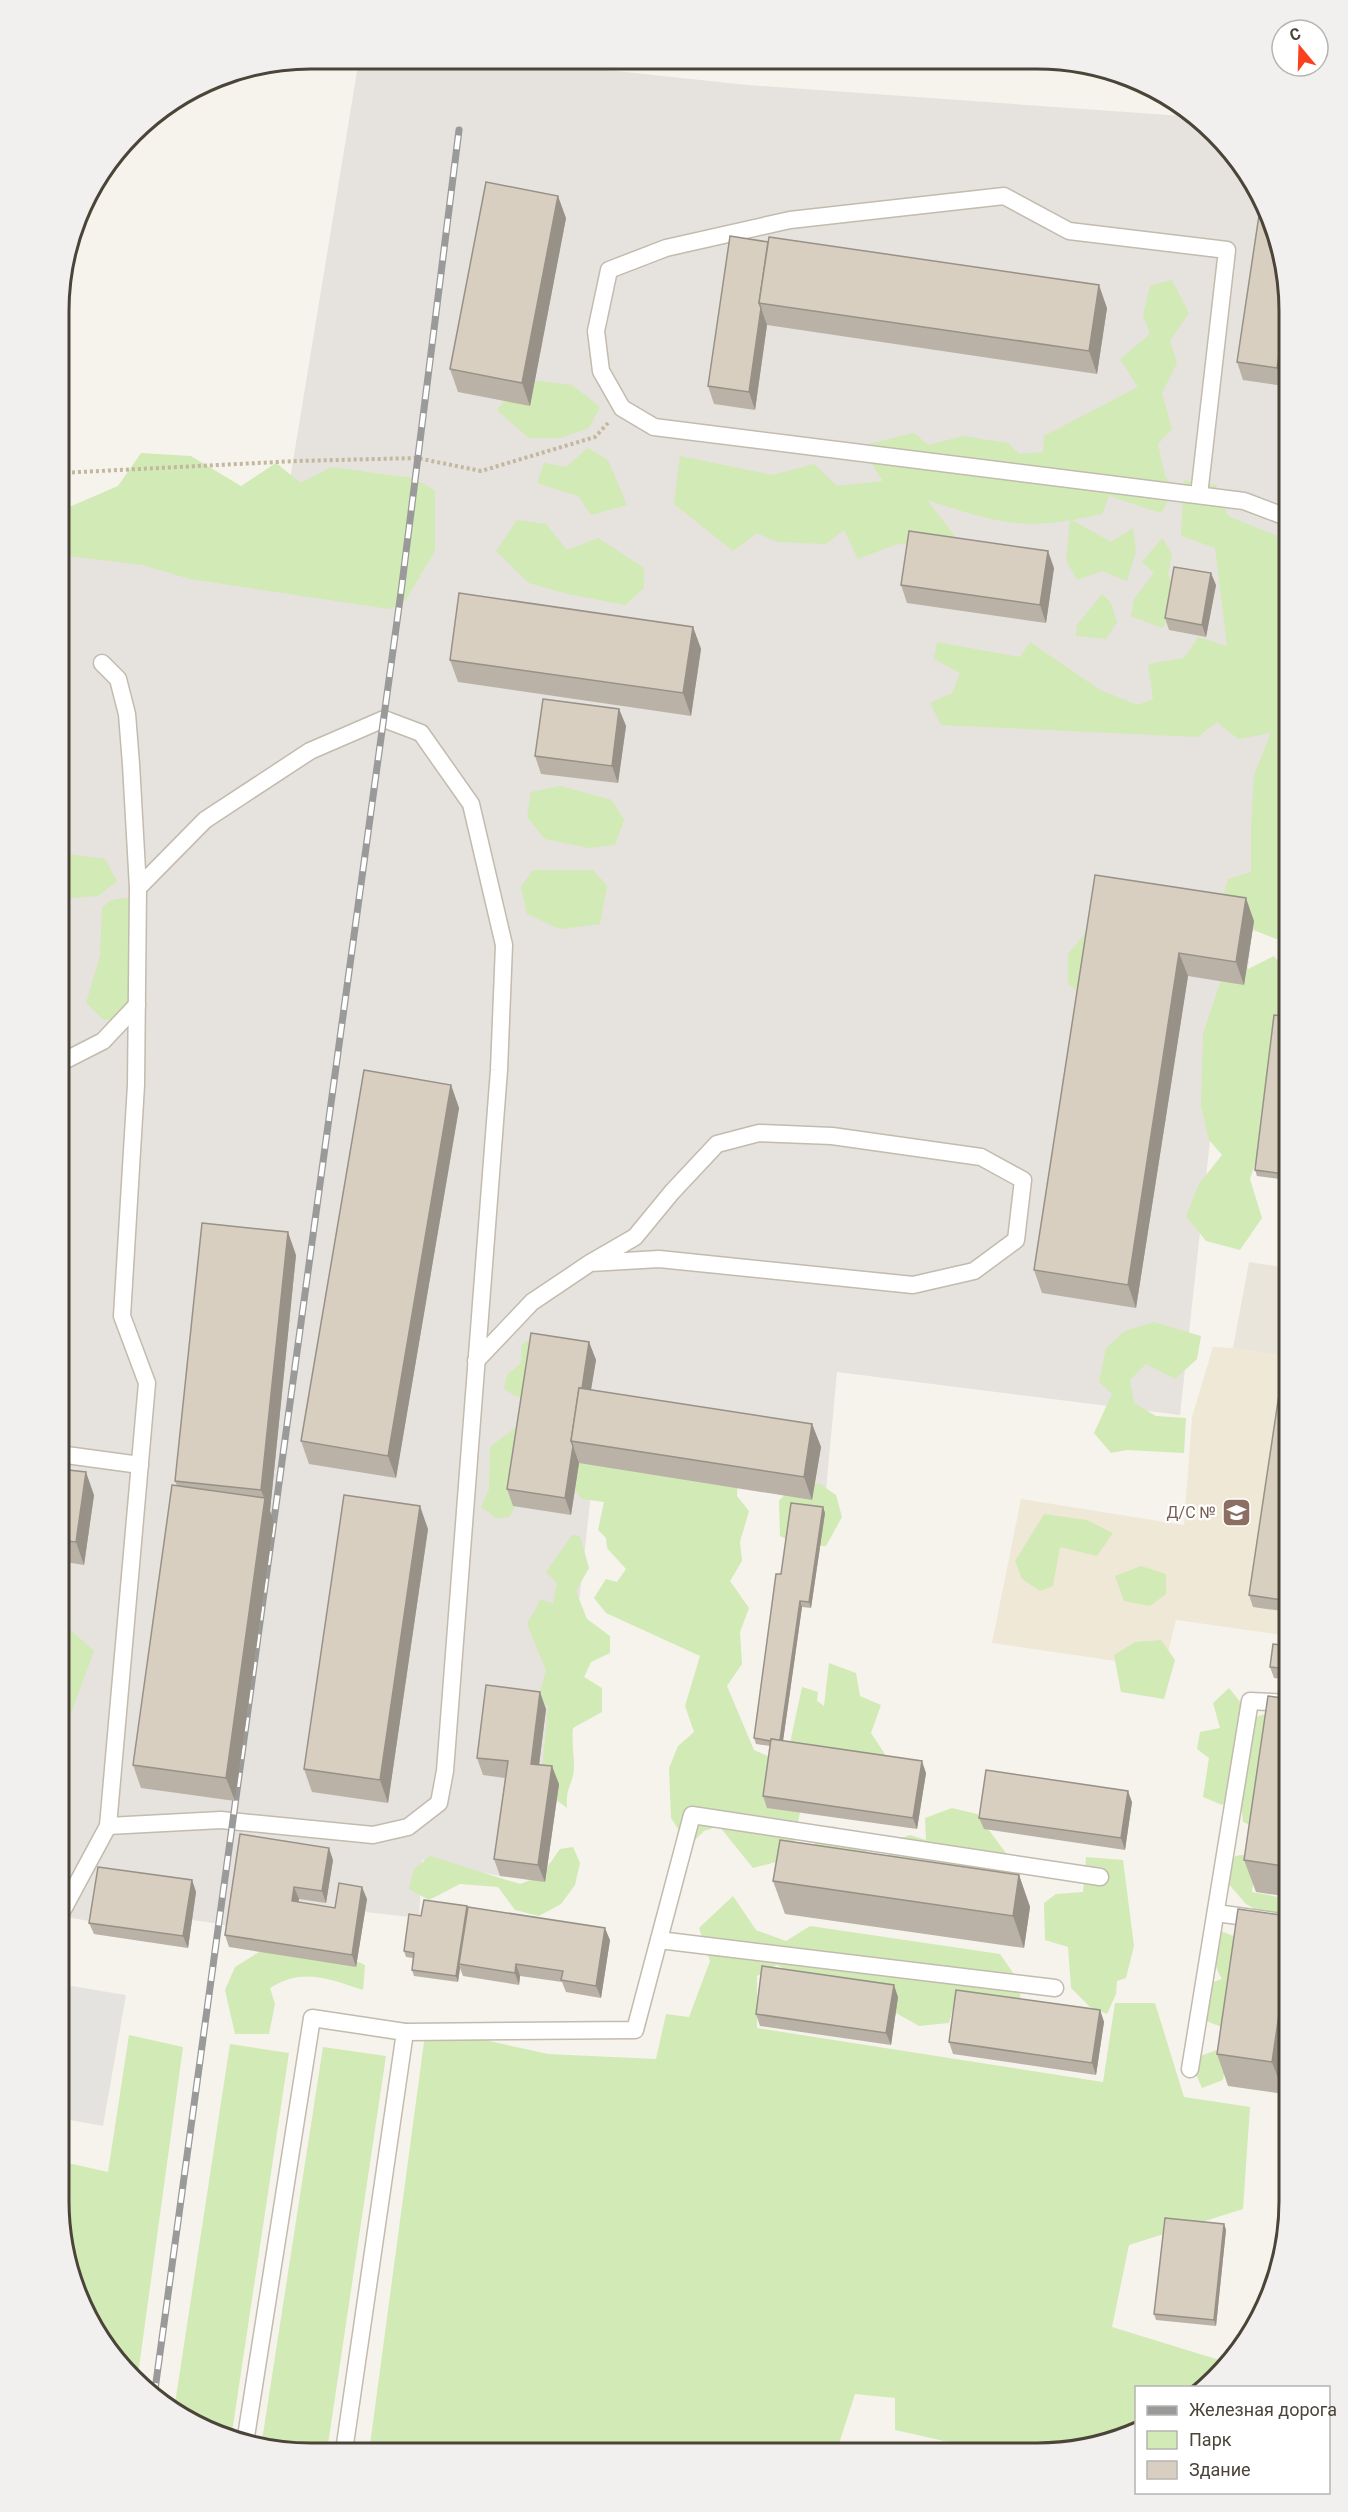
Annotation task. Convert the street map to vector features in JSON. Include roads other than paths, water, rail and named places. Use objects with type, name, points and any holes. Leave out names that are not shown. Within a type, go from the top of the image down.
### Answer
[{"type":"lane","points":[[1199,495],[1227,250],[1069,231],[1004,196],[790,220],[666,248],[609,270],[596,331],[601,372],[622,408],[654,428],[1244,501],[1279,514]]},
{"type":"lane","points":[[69,1898],[108,1826],[147,1383],[122,1316],[136,1085],[138,888],[127,714],[118,679],[102,663]]},
{"type":"lane","points":[[108,1826],[221,1820],[373,1834],[408,1827],[439,1803],[445,1771],[499,1070],[504,945],[471,804],[421,733],[384,719],[310,751],[205,820],[138,888]]},
{"type":"lane","points":[[69,1058],[103,1041],[137,1005]]},
{"type":"lane","points":[[476,1361],[532,1302],[590,1263],[635,1237],[672,1192],[717,1144],[759,1133],[832,1136],[981,1157],[1023,1180],[1016,1240],[974,1271],[913,1285],[659,1258],[590,1263]]},
{"type":"lane","points":[[69,1455],[140,1464]]},
{"type":"lane","points":[[1190,2069],[1250,1701],[1279,1702]]},
{"type":"lane","points":[[246,2434],[312,2018],[405,2032],[635,2030],[692,1815],[1100,1877]]},
{"type":"lane","points":[[1216,1913],[1279,1922]]},
{"type":"lane","points":[[659,1940],[1054,1988]]},
{"type":"lane","points":[[345,2443],[405,2032]]},
{"type":"railway","points":[[155,2386],[401,592],[459,130]]},
{"type":"place","name":"Д/С №","points":[[1237,1512]]}]
